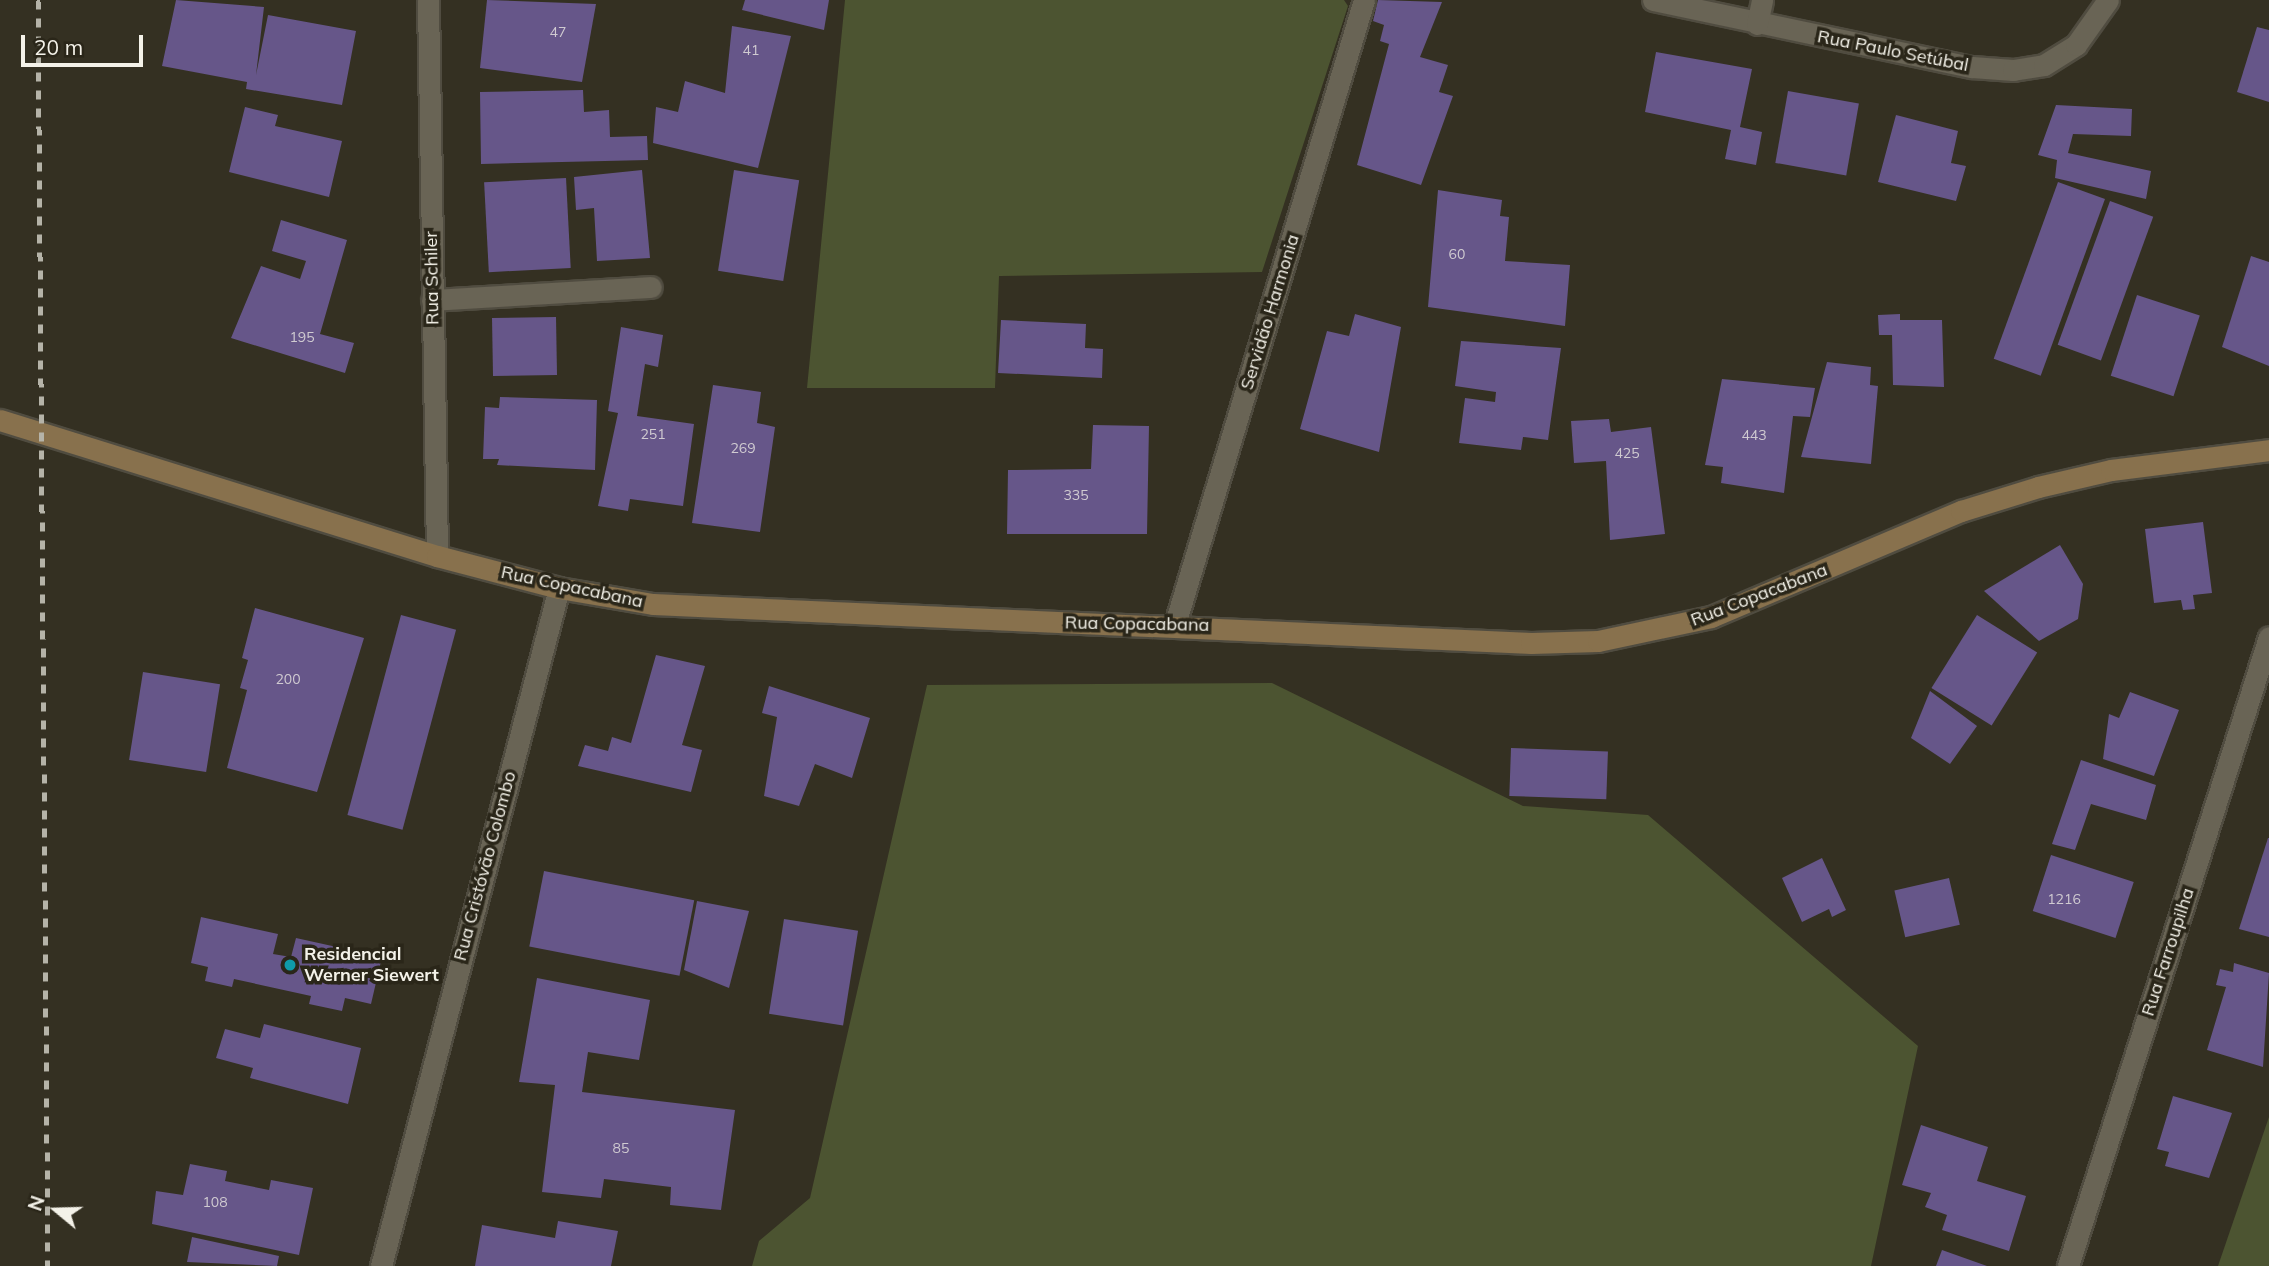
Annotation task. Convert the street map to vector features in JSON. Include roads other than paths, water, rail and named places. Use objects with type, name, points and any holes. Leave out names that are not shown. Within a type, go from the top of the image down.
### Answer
[{"type":"main road","name":"Rua Copacabana","points":[[0,421],[437,556],[559,588],[734,611],[1175,624],[1598,641],[1711,617],[1961,512],[2038,486],[2111,470],[2269,450]]},
{"type":"street","name":"Rua Schiler","points":[[428,0],[437,556]]},
{"type":"street","name":"Servidão Harmonia","points":[[1175,624],[1364,0]]},
{"type":"street","name":"Rua Paulo Setúbal","points":[[1653,0],[1756,24],[2013,70],[2044,65],[2076,46],[2108,0]]},
{"type":"street","points":[[1756,24],[1762,0]]},
{"type":"street","points":[[432,300],[651,287]]},
{"type":"street","name":"Rua Cristóvão Colombo","points":[[381,1266],[559,588]]},
{"type":"street","name":"Rua Farroupilha","points":[[2068,1266],[2269,637]]},
{"type":"railway","points":[[38,0],[48,1266]]},
{"type":"place","name":"Residencial Werner Siewert","points":[[290,965]]}]
